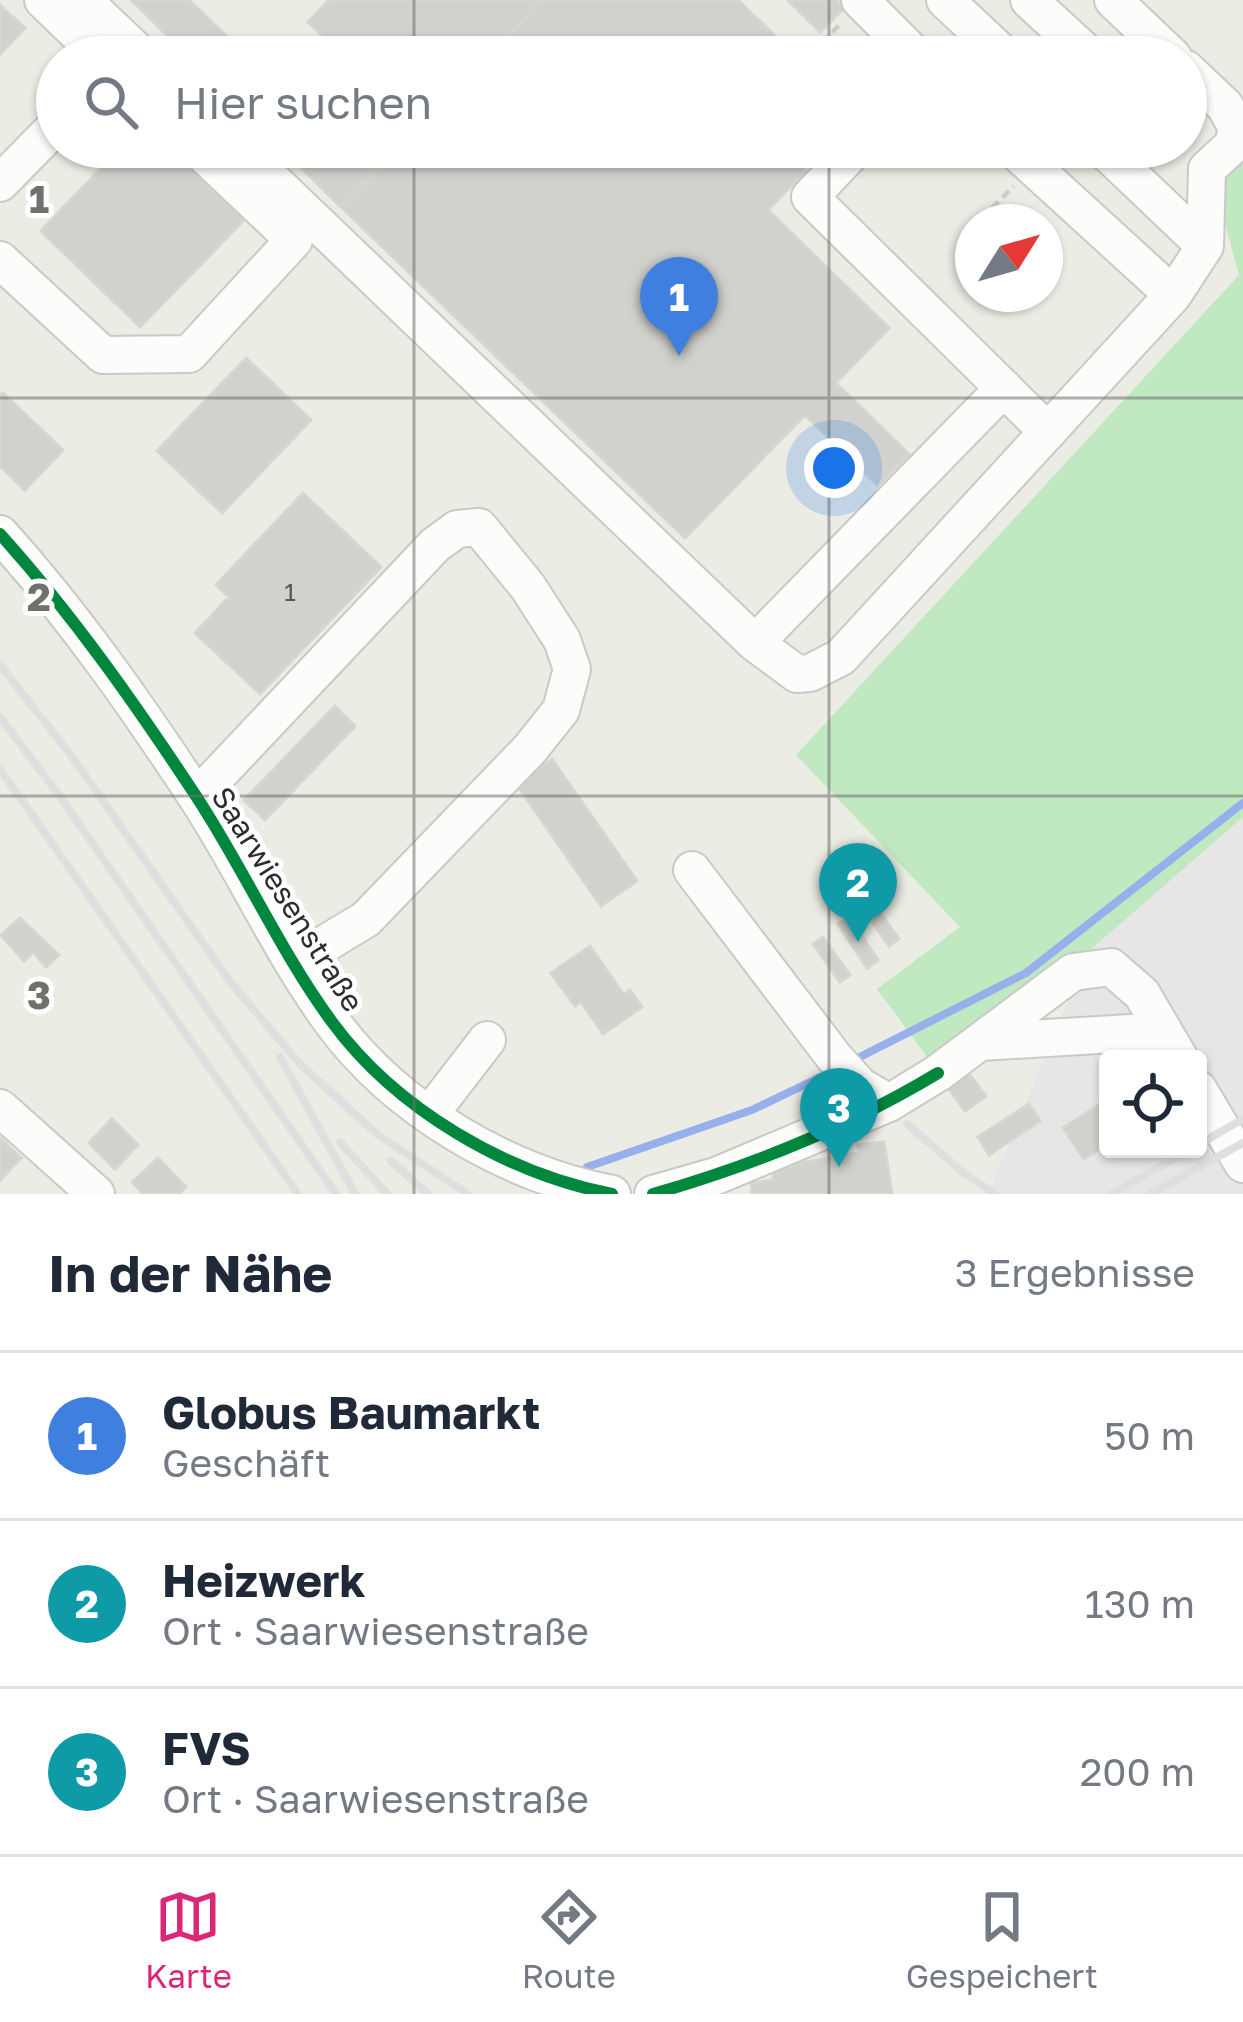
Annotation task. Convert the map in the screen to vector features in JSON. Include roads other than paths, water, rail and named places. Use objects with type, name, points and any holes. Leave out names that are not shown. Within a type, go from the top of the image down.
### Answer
[{"type":"street","points":[[43,0],[80,36]]},
{"type":"street","points":[[83,0],[121,36]]},
{"type":"street","points":[[860,0],[896,36]]},
{"type":"street","points":[[945,0],[984,36]]},
{"type":"street","points":[[1029,0],[1068,36]]},
{"type":"street","points":[[1113,0],[1151,36]]},
{"type":"street","points":[[1207,89],[1225,106],[1237,128],[1233,145],[1207,154]]},
{"type":"street","points":[[0,183],[36,146]]},
{"type":"street","points":[[0,260],[103,355],[189,354],[294,240],[218,168]]},
{"type":"street","points":[[260,168],[754,643],[797,674],[810,674],[841,657],[1173,295],[1205,246],[1197,168]]},
{"type":"street","points":[[837,168],[810,197],[1048,432]]},
{"type":"street","points":[[1034,168],[1173,295]]},
{"type":"street","points":[[1123,168],[1205,246]]},
{"type":"street","points":[[754,643],[1004,388]]},
{"type":"street","points":[[196,797],[435,545],[457,529],[478,526],[528,586],[562,640],[572,669],[561,710],[530,749],[366,920],[295,962]]},
{"type":"street","name":"Saarwiesenstraße","points":[[0,534],[49,589],[196,797],[332,1022],[370,1065],[430,1114],[500,1156],[576,1187],[613,1194]]},
{"type":"street","points":[[692,870],[834,1057],[860,1086],[889,1102]]},
{"type":"street","points":[[652,1194],[716,1176],[889,1102],[938,1073],[1073,972],[1112,967],[1142,994],[1172,1045]]},
{"type":"street","points":[[430,1114],[487,1040]]},
{"type":"street","points":[[981,1042],[1172,1045]]},
{"type":"street","points":[[1207,1104],[1243,1164]]},
{"type":"street","points":[[0,1108],[96,1194]]},
{"type":"waterway","points":[[850,1062],[1026,973],[1243,803]]},
{"type":"waterway","points":[[587,1167],[752,1110],[831,1072]]},
{"type":"railway","points":[[0,665],[70,754],[231,983],[301,1065],[378,1135],[468,1194]]},
{"type":"railway","points":[[0,717],[336,1194]]},
{"type":"railway","points":[[0,769],[298,1194]]},
{"type":"railway","points":[[280,1057],[355,1194]]},
{"type":"railway","points":[[1207,1140],[1243,1119]]},
{"type":"railway","points":[[907,1124],[995,1194]]},
{"type":"railway","points":[[340,1142],[387,1194]]},
{"type":"railway","points":[[1150,1194],[1243,1143]]},
{"type":"railway","points":[[1111,1194],[1176,1158]]},
{"type":"railway","points":[[391,1161],[428,1194]]},
{"type":"place","name":"Globus Baumarkt","points":[[679,356]]},
{"type":"place","name":"Heizwerk","points":[[858,942]]},
{"type":"place","name":"FVS","points":[[839,1167]]}]
